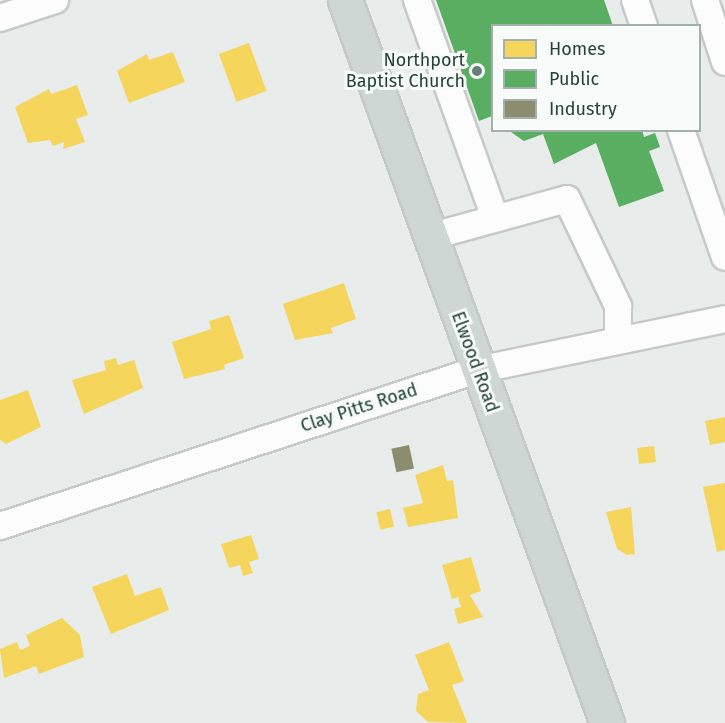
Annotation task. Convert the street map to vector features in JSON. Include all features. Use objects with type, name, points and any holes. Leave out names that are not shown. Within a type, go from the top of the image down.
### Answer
[{"type":"main road","name":"Elwood Road","points":[[345,0],[477,370],[607,723]]},
{"type":"street","points":[[0,18],[55,0]]},
{"type":"street","points":[[417,0],[494,215]]},
{"type":"street","points":[[636,0],[643,24]]},
{"type":"street","points":[[705,0],[725,62]]},
{"type":"street","points":[[682,132],[725,258]]},
{"type":"street","points":[[429,237],[494,215],[567,199],[618,306],[618,340]]},
{"type":"street","name":"Clay Pitts Road","points":[[0,526],[477,370],[725,319]]},
{"type":"building: Homes","points":[[249,43],[266,91],[236,102],[219,54]]},
{"type":"building: Homes","points":[[173,52],[185,82],[129,103],[117,71],[147,54],[149,60]]},
{"type":"building: Homes","points":[[77,85],[88,115],[76,119],[85,142],[63,149],[64,142],[53,146],[50,140],[28,143],[15,107],[49,89],[51,94]]},
{"type":"building: Homes","points":[[344,283],[356,319],[331,328],[333,333],[295,340],[283,304]]},
{"type":"building: Homes","points":[[229,315],[244,358],[224,365],[225,369],[184,379],[172,342],[211,329],[209,321]]},
{"type":"building: Homes","points":[[116,358],[118,365],[134,360],[143,388],[84,414],[72,380],[106,370],[104,361]]},
{"type":"building: Homes","points":[[28,390],[41,427],[6,444],[0,440],[0,400]]},
{"type":"building: Homes","points":[[725,417],[725,442],[710,445],[705,421]]},
{"type":"building: Homes","points":[[654,446],[656,462],[639,464],[637,448]]},
{"type":"building: Homes","points":[[443,465],[447,481],[453,480],[458,518],[408,527],[403,508],[423,503],[415,475]]},
{"type":"building: Homes","points":[[725,483],[725,550],[717,552],[703,487]]},
{"type":"building: Homes","points":[[631,507],[635,554],[627,555],[617,549],[606,512]]},
{"type":"building: Homes","points":[[390,509],[394,527],[380,530],[376,512]]},
{"type":"building: Homes","points":[[251,535],[259,559],[249,562],[253,573],[243,576],[240,565],[229,568],[221,544]]},
{"type":"building: Homes","points":[[471,557],[481,591],[470,595],[483,617],[458,624],[454,609],[461,607],[458,597],[452,599],[442,565]]},
{"type":"building: Homes","points":[[127,574],[135,596],[161,587],[169,610],[111,634],[92,587]]},
{"type":"building: Homes","points":[[62,618],[80,635],[84,657],[39,674],[36,666],[4,678],[0,649],[17,642],[20,650],[30,646],[26,635]]},
{"type":"building: Homes","points":[[449,642],[464,681],[452,685],[467,723],[428,722],[416,711],[418,694],[429,690],[415,655]]},
{"type":"building: Public","name":"Northport Baptist Church","points":[[436,0],[604,0],[612,24],[491,24],[491,116],[479,121]]},
{"type":"building: Public","points":[[511,132],[643,132],[644,137],[655,133],[660,147],[649,151],[664,191],[619,207],[596,143],[554,164],[543,134],[524,141]]},
{"type":"building: Industry","points":[[409,445],[414,468],[396,472],[391,449]]},
{"type":"place","name":"Northport Baptist Church","points":[[477,71]]}]
